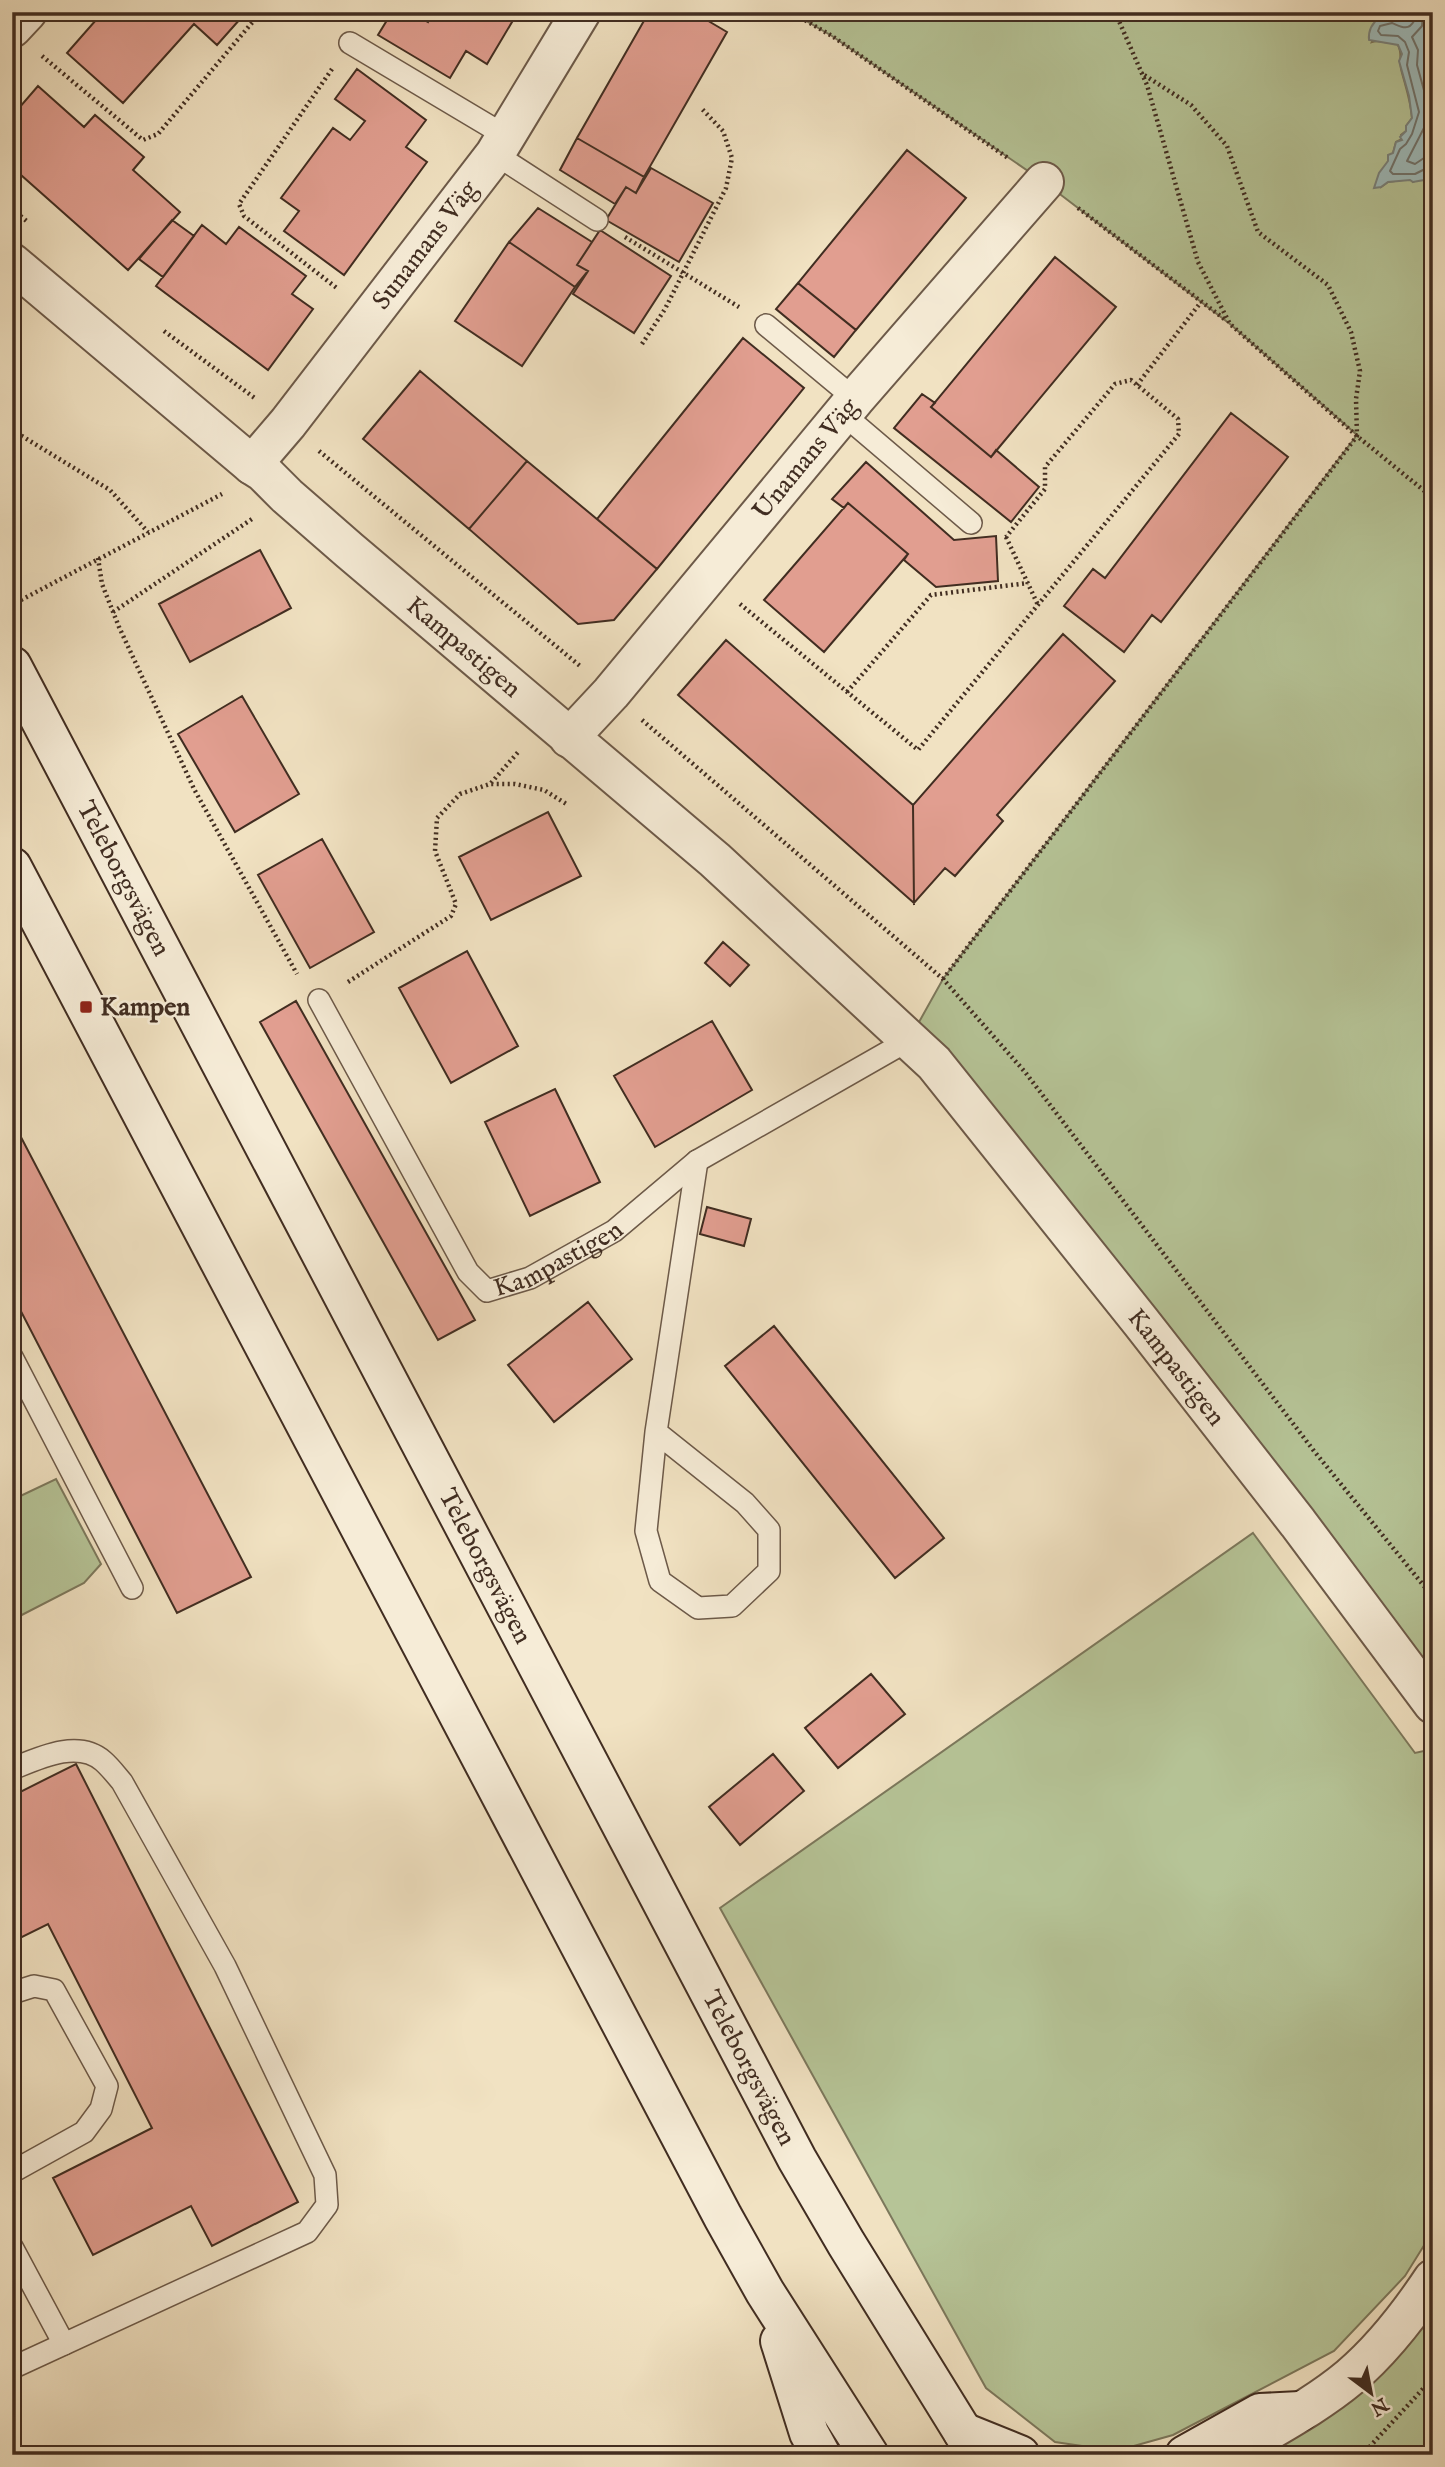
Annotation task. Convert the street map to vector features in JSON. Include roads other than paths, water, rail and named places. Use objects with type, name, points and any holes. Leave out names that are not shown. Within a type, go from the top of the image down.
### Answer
[{"type":"main road","name":"Sunamans Väg","points":[[267,478],[288,424],[500,145],[582,12]]},
{"type":"main road","name":"Unamans Väg","points":[[569,738],[611,692],[849,407],[1044,182]]},
{"type":"main road","name":"Kampastigen","points":[[12,263],[715,860],[934,1063],[1142,1322],[1298,1523],[1433,1704]]},
{"type":"main road","name":"Teleborgsvägen","points":[[12,666],[790,2147],[846,2244],[970,2443]]},
{"type":"main road","points":[[12,867],[765,2292],[869,2455]]},
{"type":"main road","points":[[1228,2455],[1300,2411],[1348,2378],[1373,2356],[1419,2328],[1433,2279]]},
{"type":"main road","points":[[765,2292],[809,2433],[821,2455]]},
{"type":"main road","points":[[1282,2455],[1311,2429],[1348,2378]]},
{"type":"main road","points":[[1185,2455],[1260,2413],[1300,2411]]},
{"type":"main road","points":[[970,2443],[1020,2455]]},
{"type":"lane","points":[[349,43],[500,145],[597,220]]},
{"type":"lane","points":[[766,324],[971,523]]},
{"type":"lane","name":"Kampastigen","points":[[318,1000],[468,1272],[487,1291],[530,1278],[614,1231],[697,1161],[909,1040]]},
{"type":"lane","points":[[656,1432],[745,1503],[769,1530],[769,1571],[732,1606],[698,1608],[660,1581],[646,1531],[656,1432],[697,1161]]},
{"type":"lane","points":[[12,1357],[132,1588]]},
{"type":"lane","points":[[12,1769],[40,1757],[74,1749],[102,1759],[122,1782],[225,1966],[325,2175],[327,2206],[307,2232],[12,2368]]},
{"type":"lane","points":[[12,1993],[34,1986],[54,1990],[107,2086],[101,2109],[84,2132],[12,2172]]},
{"type":"lane","points":[[12,2247],[64,2344]]},
{"type":"water","points":[[1393,12],[1403,21],[1408,20],[1405,12],[1433,12],[1433,171],[1424,180],[1388,182],[1374,188],[1379,173],[1388,161],[1388,155],[1393,153],[1396,142],[1402,140],[1400,137],[1412,118],[1399,61],[1402,54],[1398,45],[1369,40],[1370,30],[1375,22]]},
{"type":"place","name":"Kampen","points":[[86,1007]]}]
